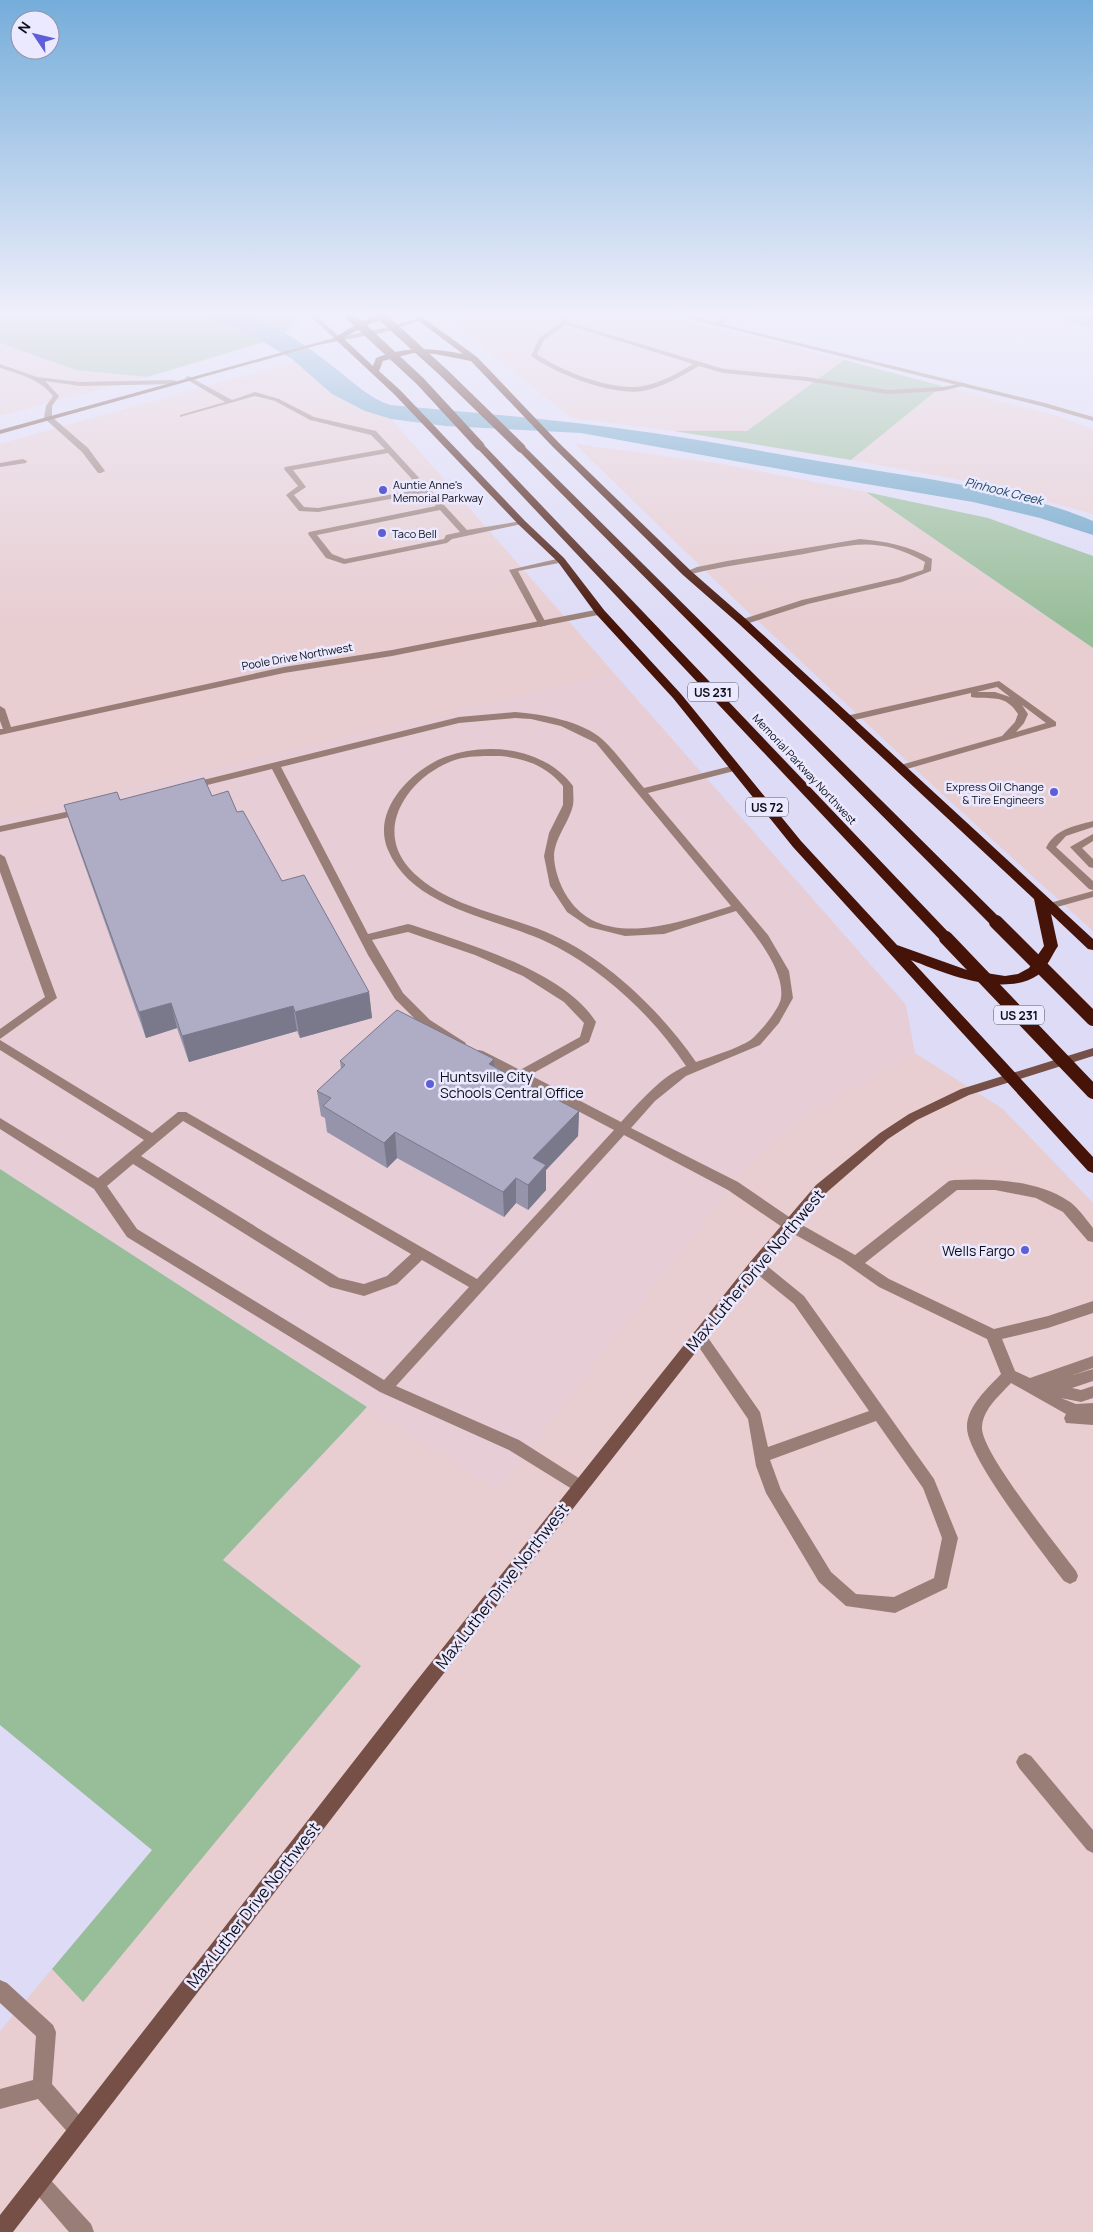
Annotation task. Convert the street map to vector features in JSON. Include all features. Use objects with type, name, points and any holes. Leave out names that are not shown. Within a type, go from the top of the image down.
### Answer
[{"type":"highway","name":"US 72","points":[[422,419],[522,523],[561,560],[600,612],[677,696],[797,844],[1008,1077],[1093,1167]]},
{"type":"highway","name":"Memorial Parkway Northwest","points":[[455,419],[1093,1092]]},
{"type":"highway","name":"Memorial Parkway Northwest","points":[[491,419],[1093,1019]]},
{"type":"highway","points":[[532,419],[687,573],[743,622],[1093,946]]},
{"type":"highway","points":[[891,948],[971,977],[1010,981],[1034,971],[1051,946],[1045,901]]},
{"type":"street","points":[[0,432],[44,419]]},
{"type":"street","points":[[49,419],[85,450],[101,471]]},
{"type":"street","points":[[313,419],[372,433],[427,490],[465,534]]},
{"type":"street","points":[[390,450],[288,469],[302,487],[290,495],[302,509],[318,510],[427,490]]},
{"type":"street","points":[[0,466],[23,461]]},
{"type":"street","points":[[442,507],[312,534],[329,556],[344,562],[447,541],[449,537]]},
{"type":"street","points":[[322,532],[335,550],[350,554],[522,523]]},
{"type":"street","points":[[687,573],[708,566],[743,562],[858,541],[902,549],[917,554],[929,561],[926,571],[899,580],[805,602],[743,622]]},
{"type":"street","points":[[543,625],[513,570],[561,560]]},
{"type":"street","name":"Poole Drive Northwest","points":[[4,731],[284,670],[392,653],[543,625],[600,612]]},
{"type":"street","points":[[846,719],[999,684],[1053,724],[900,768]]},
{"type":"street","points":[[882,711],[905,714],[980,694],[995,695],[1008,699],[1020,707],[1023,714],[1019,722],[1005,738]]},
{"type":"street","points":[[0,709],[4,731]]},
{"type":"street","points":[[181,788],[276,767],[459,720],[496,714],[528,715],[579,729],[599,741],[764,938],[783,971],[788,998],[775,1020],[756,1042],[682,1073],[651,1098],[384,1388]]},
{"type":"street","points":[[694,1068],[670,1034],[599,969],[569,948],[520,925],[472,911],[433,893],[408,874],[393,851],[388,825],[399,798],[421,774],[448,758],[480,754],[508,754],[536,760],[556,772],[568,786],[568,805],[554,833],[549,856],[555,886],[571,910],[593,924],[625,932],[664,930],[738,907]]},
{"type":"street","points":[[276,767],[365,938],[399,996],[426,1022],[475,1052],[733,1186],[884,1283],[993,1335],[1048,1322],[1093,1307]]},
{"type":"street","points":[[641,792],[735,768]]},
{"type":"street","points":[[0,829],[96,808]]},
{"type":"street","points":[[1093,824],[1061,834],[1054,840],[1051,848],[1093,887]]},
{"type":"street","points":[[1093,837],[1075,847],[1093,865]]},
{"type":"street","points":[[0,857],[51,998],[0,1035]]},
{"type":"street","points":[[1045,901],[1093,894]]},
{"type":"street","points":[[365,938],[408,928],[479,952],[527,973],[568,999],[590,1022],[584,1039],[521,1076]]},
{"type":"street","points":[[0,1044],[154,1139]]},
{"type":"street","name":"Max Luther Drive Northwest","points":[[0,2232],[420,1690],[699,1336],[790,1224],[821,1189],[884,1136],[913,1116],[956,1096],[1008,1077],[1093,1052]]},
{"type":"street","points":[[99,1185],[182,1116],[478,1286]]},
{"type":"street","points":[[0,1123],[99,1185],[132,1233],[384,1388],[514,1445],[580,1487]]},
{"type":"street","points":[[132,1157],[335,1283],[364,1290],[392,1280],[421,1252]]},
{"type":"street","points":[[855,1263],[954,1185],[973,1183],[1046,1194],[1066,1206],[1093,1237]]},
{"type":"street","points":[[699,1336],[755,1417],[762,1456],[774,1493],[825,1577],[852,1601],[895,1605],[941,1583],[950,1538],[929,1484],[799,1300],[756,1265]]},
{"type":"street","points":[[993,1335],[1008,1375],[1029,1384],[1081,1396],[1093,1392]]},
{"type":"street","points":[[1029,1384],[1093,1362]]},
{"type":"street","points":[[1008,1375],[979,1412],[974,1430],[984,1456],[1070,1576]]},
{"type":"street","points":[[1029,1384],[1078,1381],[1093,1375]]},
{"type":"street","points":[[1029,1384],[1064,1408],[1085,1412],[1093,1408]]},
{"type":"street","points":[[1029,1384],[1049,1406],[1068,1417],[1089,1420],[1093,1418]]},
{"type":"street","points":[[762,1456],[880,1414]]},
{"type":"street","points":[[1025,1762],[1093,1844]]},
{"type":"street","points":[[0,1990],[46,2032],[42,2088],[79,2130]]},
{"type":"street","points":[[0,2099],[42,2088]]},
{"type":"street","points":[[39,2182],[83,2232]]},
{"type":"shaded area","points":[[88,419],[391,419],[614,673],[0,820],[0,444]]},
{"type":"shaded area","points":[[580,419],[763,419],[747,431],[674,431]]},
{"type":"shaded area","points":[[901,419],[1067,419],[1093,429],[1093,514],[988,485],[851,460]]},
{"type":"shaded area","points":[[575,444],[723,464],[866,492],[1093,648],[1093,931],[942,794],[725,590]]},
{"type":"shaded area","name":"Huntsville City Schools Central Office","points":[[614,673],[906,1005],[915,1053],[806,1114],[748,1164],[497,1491],[0,1169],[0,820]]},
{"type":"shaded area","points":[[915,1053],[1003,1109],[1093,1203],[1093,2232],[0,2232],[0,2031],[52,1969],[83,2001],[361,1666],[223,1560],[367,1407],[497,1490],[748,1164],[806,1114]]},
{"type":"green space","points":[[763,419],[901,419],[851,460],[674,431],[747,431]]},
{"type":"green space","points":[[866,492],[988,518],[1093,556],[1093,648]]},
{"type":"green space","points":[[0,1169],[367,1407],[223,1560],[361,1666],[83,2002],[52,1969],[152,1850],[0,1725]]},
{"type":"water","points":[[392,419],[535,419],[620,428],[700,440],[937,480],[1002,493],[1064,510],[1093,521],[1093,535],[1040,518],[973,502],[581,433],[446,426]]},
{"type":"building","points":[[204,778],[212,796],[228,791],[237,812],[243,811],[282,881],[304,875],[369,992],[295,1012],[293,1006],[182,1036],[171,1003],[139,1012],[64,805],[117,792],[120,800]]},
{"type":"building","points":[[397,1010],[494,1059],[489,1064],[579,1111],[533,1158],[546,1165],[528,1185],[516,1178],[503,1192],[395,1132],[384,1143],[323,1106],[331,1098],[317,1091],[345,1065],[340,1061]]},
{"type":"place","name":"Auntie Anne's Memorial Parkway","points":[[383,490]]},
{"type":"place","name":"Taco Bell","points":[[382,533]]},
{"type":"place","name":"Express Oil Change & Tire Engineers","points":[[1054,792]]},
{"type":"place","name":"Huntsville City Schools Central Office","points":[[430,1084]]},
{"type":"place","name":"Wells Fargo","points":[[1025,1250]]},
{"type":"water label","name":"Pinhook Creek","points":[[1004,491]]}]
